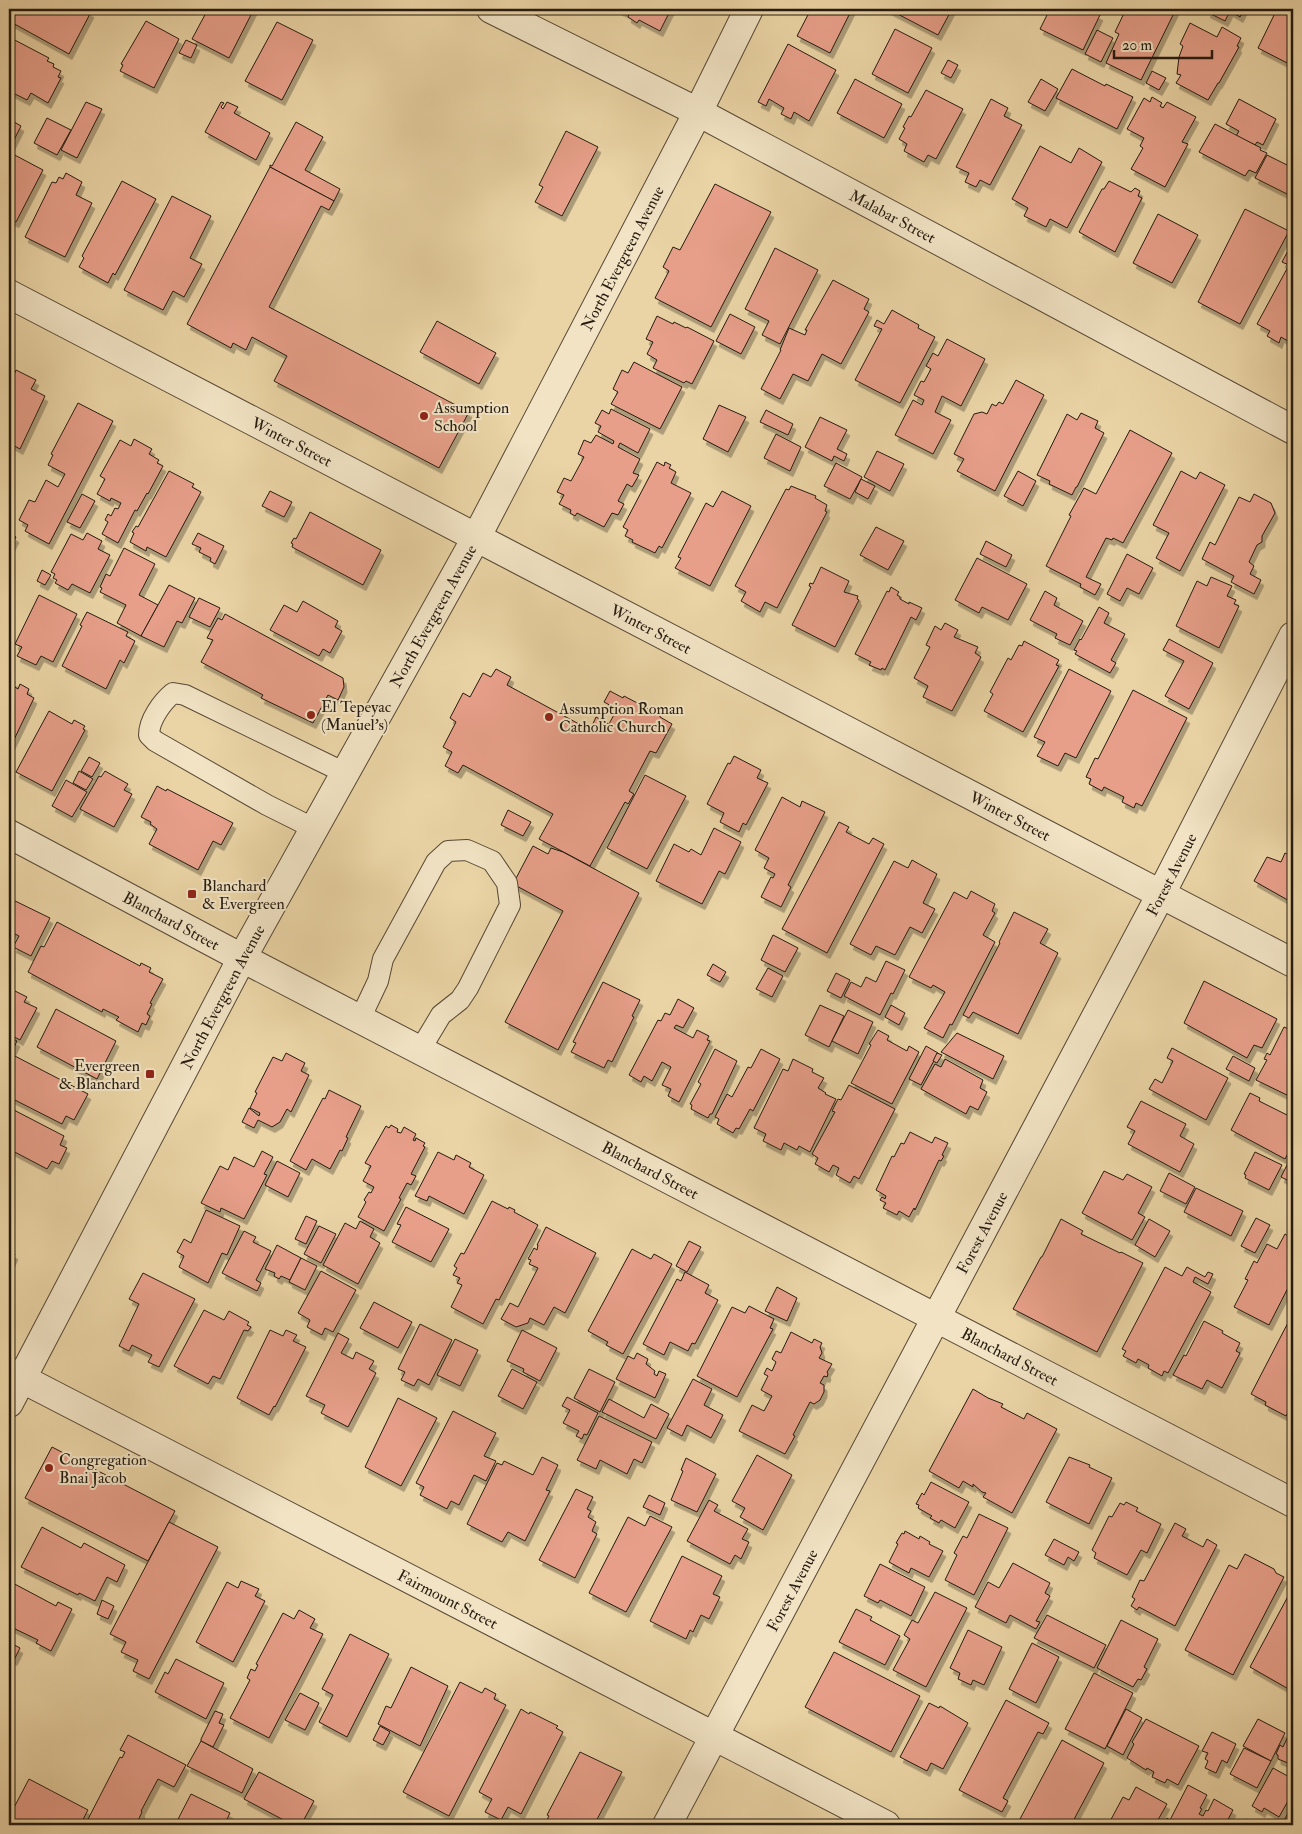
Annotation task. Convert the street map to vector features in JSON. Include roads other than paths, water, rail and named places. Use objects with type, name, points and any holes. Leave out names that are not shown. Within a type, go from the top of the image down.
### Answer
[{"type":"street","name":"Malabar Street","points":[[491,9],[698,112],[1293,430]]},
{"type":"street","name":"North Evergreen Avenue","points":[[9,1403],[15,1375],[242,958],[476,538],[698,112],[749,9]]},
{"type":"street","name":"Winter Street","points":[[9,294],[1293,963]]},
{"type":"street","name":"Forest Avenue","points":[[667,1825],[1161,894],[1293,636]]},
{"type":"street","name":"Blanchard Street","points":[[9,834],[242,958],[1293,1503]]},
{"type":"street","name":"Fairmount Street","points":[[15,1375],[886,1825]]},
{"type":"lane","points":[[314,829],[267,805],[155,741],[149,735],[149,728],[165,700],[173,693],[185,695],[345,773]]},
{"type":"lane","points":[[360,1019],[379,976],[383,958],[436,862],[448,851],[467,850],[492,861],[507,883],[510,905],[468,988],[460,1000],[443,1013],[420,1050]]},
{"type":"place","name":"Assumption School","points":[[424,416]]},
{"type":"place","name":"El Tepeyac (Manuel's)","points":[[311,715]]},
{"type":"place","name":"Assumption Roman Catholic Church","points":[[549,717]]},
{"type":"place","name":"Blanchard & Evergreen","points":[[192,894]]},
{"type":"place","name":"Evergreen & Blanchard","points":[[150,1074]]},
{"type":"place","name":"Congregation Bnai Jacob","points":[[49,1468]]}]
